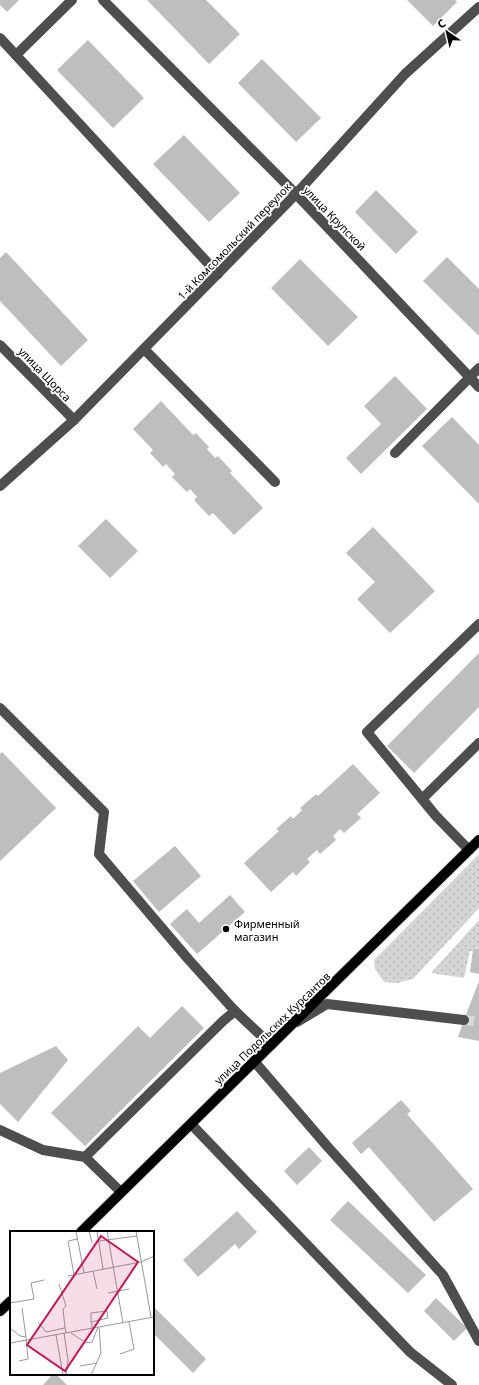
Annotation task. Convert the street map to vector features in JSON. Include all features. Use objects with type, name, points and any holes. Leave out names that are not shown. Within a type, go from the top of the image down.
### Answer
[{"type":"main road","name":"улица Подольских Курсантов","points":[[82,1231],[479,840]]},
{"type":"main road","points":[[0,1311],[10,1301]]},
{"type":"street","points":[[16,56],[72,0]]},
{"type":"street","name":"улица Крупской","points":[[103,0],[296,194],[479,387]]},
{"type":"street","name":"1-й Комсомольский переулок","points":[[0,486],[74,420],[296,194],[405,74],[479,7]]},
{"type":"street","points":[[0,38],[218,274]]},
{"type":"street","name":"улица Щорса","points":[[0,345],[74,420]]},
{"type":"street","points":[[144,349],[275,482]]},
{"type":"street","points":[[395,453],[479,368]]},
{"type":"street","points":[[469,850],[422,799],[367,732],[479,624]]},
{"type":"street","points":[[0,708],[104,812],[99,854],[189,960],[235,1011],[271,1046]]},
{"type":"street","points":[[422,799],[479,743]]},
{"type":"street","points":[[289,1028],[327,1004],[464,1020]]},
{"type":"street","points":[[86,1157],[223,1021],[235,1011]]},
{"type":"street","points":[[254,1062],[443,1275],[479,1340]]},
{"type":"street","points":[[191,1124],[410,1352],[452,1385]]},
{"type":"street","points":[[0,1130],[43,1150],[86,1157],[121,1192]]},
{"type":"shaded area","points":[[479,854],[479,908],[413,979],[397,983],[384,982],[375,969],[374,960]]},
{"type":"shaded area","points":[[479,920],[479,951],[470,951],[464,978],[431,973]]},
{"type":"building","points":[[0,0],[19,0],[7,12],[0,5]]},
{"type":"building","points":[[147,0],[206,0],[240,34],[209,64]]},
{"type":"building","points":[[407,0],[455,0],[457,2],[433,26]]},
{"type":"building","points":[[88,40],[144,98],[113,128],[57,70]]},
{"type":"building","points":[[262,59],[321,118],[296,142],[238,83]]},
{"type":"building","points":[[184,135],[240,193],[209,222],[153,164]]},
{"type":"building","points":[[376,190],[418,232],[396,254],[355,212]]},
{"type":"building","points":[[6,252],[88,340],[61,366],[0,301],[0,258]]},
{"type":"building","points":[[447,257],[479,289],[479,336],[423,281]]},
{"type":"building","points":[[300,259],[358,317],[328,346],[271,288]]},
{"type":"building","points":[[395,376],[427,409],[361,474],[346,458],[381,424],[364,406]]},
{"type":"building","points":[[161,401],[193,435],[196,433],[209,447],[207,449],[215,458],[218,456],[232,471],[230,473],[263,508],[234,535],[213,513],[209,516],[194,500],[197,497],[190,489],[187,492],[172,477],[175,474],[166,464],[163,467],[150,453],[153,450],[133,429]]},
{"type":"building","points":[[452,417],[479,445],[479,504],[422,446]]},
{"type":"building","points":[[106,519],[138,551],[110,578],[78,546]]},
{"type":"building","points":[[373,527],[435,591],[390,633],[357,599],[375,582],[346,553]]},
{"type":"building","points":[[479,653],[479,707],[414,773],[387,746]]},
{"type":"building","points":[[2,752],[56,808],[0,861],[0,754]]},
{"type":"building","points":[[353,764],[380,793],[357,814],[361,818],[344,833],[340,829],[333,836],[336,840],[320,854],[317,850],[307,859],[310,862],[296,876],[293,872],[271,892],[244,863],[279,831],[276,829],[291,816],[293,819],[302,810],[300,808],[316,794],[318,796]]},
{"type":"building","points":[[175,846],[201,876],[159,912],[133,881]]},
{"type":"building","points":[[230,895],[245,912],[197,954],[170,924],[187,909],[199,923]]},
{"type":"building","points":[[473,949],[479,950],[479,974],[470,972]]},
{"type":"building","points":[[479,981],[479,1041],[458,1037]]},
{"type":"building","points":[[182,1006],[204,1028],[85,1146],[51,1113],[138,1026],[150,1038]]},
{"type":"building","points":[[56,1046],[68,1060],[18,1122],[0,1104],[0,1073]]},
{"type":"building","points":[[401,1100],[411,1111],[407,1114],[473,1189],[434,1222],[369,1147],[361,1154],[352,1143]]},
{"type":"building","points":[[309,1147],[322,1161],[297,1185],[284,1171]]},
{"type":"building","points":[[348,1201],[426,1275],[408,1293],[330,1220]]},
{"type":"building","points":[[237,1211],[257,1232],[239,1249],[235,1244],[198,1277],[183,1260]]},
{"type":"building","points":[[436,1298],[467,1328],[454,1341],[424,1311]]},
{"type":"building","points":[[154,1307],[206,1359],[193,1373],[154,1334]]},
{"type":"building","points":[[52,1375],[57,1375],[67,1385],[43,1385]]},
{"type":"tunnel","points":[[464,1020],[479,1022]]},
{"type":"place","name":"Фирменный магазин","points":[[226,929]]}]
